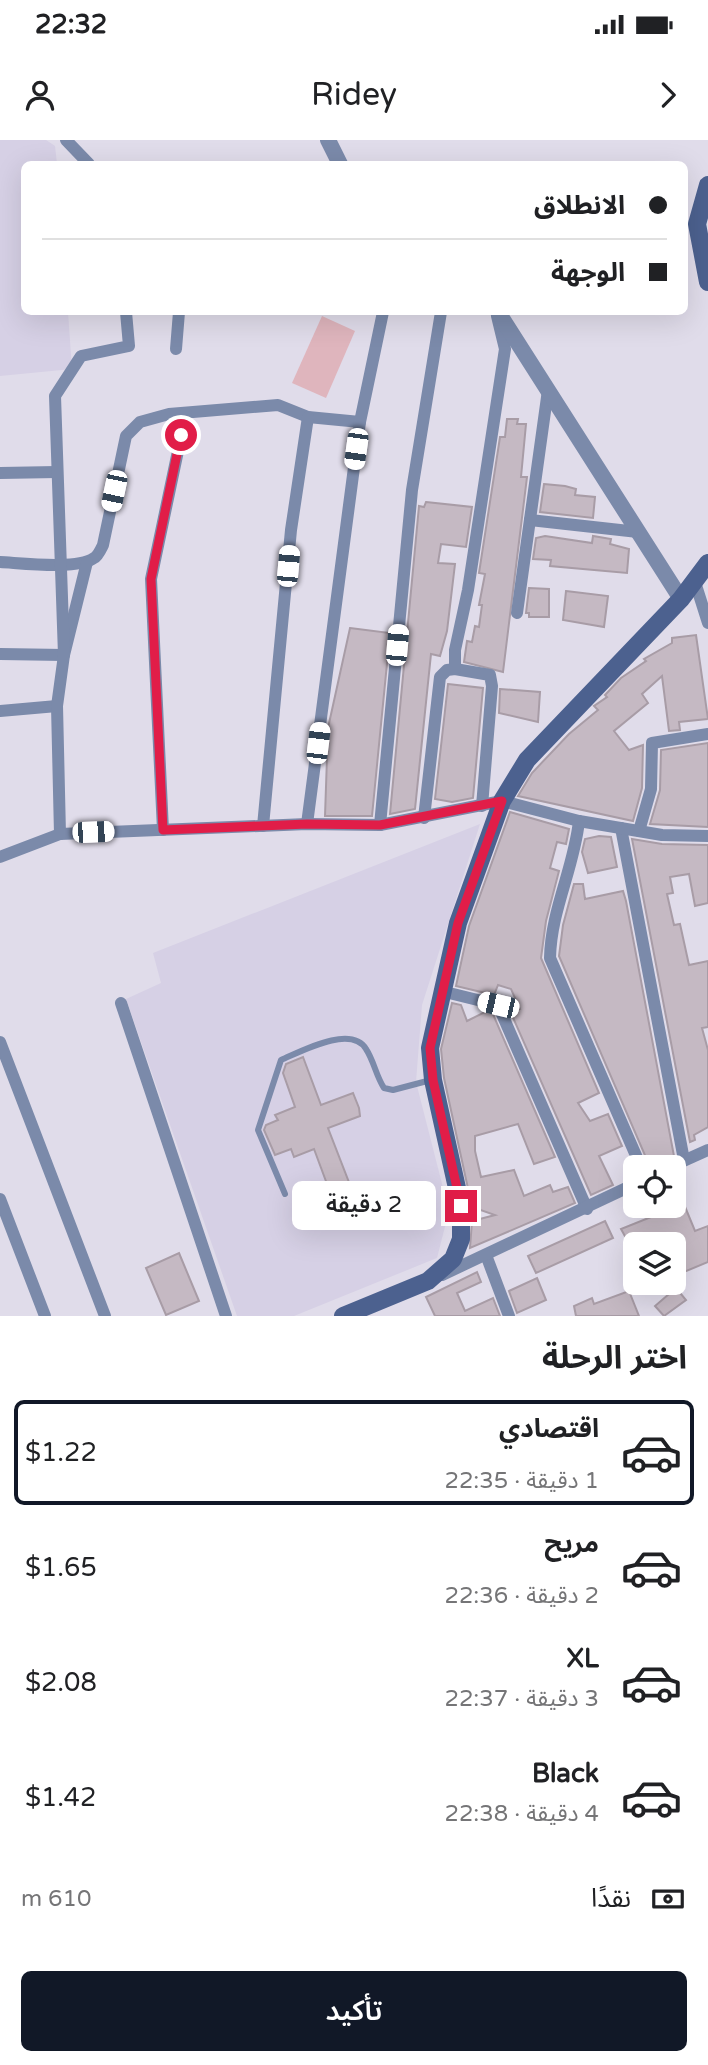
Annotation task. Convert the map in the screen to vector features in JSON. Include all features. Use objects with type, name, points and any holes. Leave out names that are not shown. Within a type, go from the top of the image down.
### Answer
[{"type":"main road","points":[[708,185],[697,224],[708,282]]},
{"type":"main road","points":[[343,1316],[365,1312],[428,1281],[453,1259],[461,1239],[461,1206],[433,1080],[430,1048],[458,923],[502,801],[527,760],[681,598],[708,563]]},
{"type":"street","points":[[66,140],[86,161]]},
{"type":"street","points":[[328,140],[338,161]]},
{"type":"street","points":[[64,655],[55,396],[81,356],[129,346],[126,315]]},
{"type":"street","points":[[176,349],[179,315]]},
{"type":"street","points":[[307,824],[360,422],[382,315]]},
{"type":"street","points":[[380,825],[412,490],[441,315]]},
{"type":"street","points":[[455,669],[455,650],[468,590],[505,349],[498,315]]},
{"type":"street","points":[[499,315],[681,598]]},
{"type":"street","points":[[517,613],[548,390]]},
{"type":"street","points":[[0,562],[59,564],[87,562],[96,558],[103,545],[126,436],[132,426],[169,414],[278,405],[307,417],[360,422]]},
{"type":"street","points":[[163,830],[151,579],[186,413]]},
{"type":"street","points":[[263,826],[291,530],[307,417]]},
{"type":"street","points":[[0,473],[57,472]]},
{"type":"street","points":[[530,520],[638,532]]},
{"type":"street","points":[[60,834],[57,706],[64,655],[87,562]]},
{"type":"street","points":[[695,582],[708,623]]},
{"type":"street","points":[[0,654],[64,655]]},
{"type":"street","points":[[424,818],[440,677],[447,670],[484,672],[489,676],[492,686],[482,806]]},
{"type":"street","points":[[0,710],[57,706]]},
{"type":"street","points":[[639,831],[651,789],[652,743],[708,734]]},
{"type":"street","points":[[0,857],[60,834],[307,824],[380,825],[502,801],[579,821],[662,835],[708,836]]},
{"type":"street","points":[[579,821],[576,846],[565,877],[552,931],[550,958],[635,1155]]},
{"type":"street","points":[[621,828],[683,1155]]},
{"type":"street","points":[[441,991],[498,1005],[587,1209]]},
{"type":"street","points":[[121,1003],[222,1314]]},
{"type":"street","points":[[0,1042],[105,1316]]},
{"type":"street","points":[[686,1159],[708,1150]]},
{"type":"street","points":[[428,1281],[623,1190]]},
{"type":"street","points":[[0,1199],[45,1316]]},
{"type":"street","points":[[485,1255],[509,1316]]},
{"type":"lane","points":[[285,1194],[258,1130],[281,1060],[336,1038],[354,1040],[365,1046],[384,1088],[393,1090],[433,1080]]},
{"type":"shaded area","points":[[0,140],[46,140],[55,146],[57,161],[21,161],[21,315],[68,315],[72,369],[0,376]]},
{"type":"shaded area","points":[[322,316],[355,331],[326,398],[292,383]]},
{"type":"shaded area","points":[[480,824],[422,1005],[416,1082],[449,1211],[437,1258],[294,1316],[237,1316],[126,999],[161,983],[153,953]]},
{"type":"building","points":[[507,419],[518,419],[517,424],[526,424],[521,477],[527,477],[503,672],[464,662],[467,641],[472,642],[475,626],[479,627],[482,605],[479,605],[485,574],[479,573],[500,437],[505,437]]},
{"type":"building","points":[[544,484],[565,486],[576,489],[575,495],[595,497],[593,518],[540,512]]},
{"type":"building","points":[[426,502],[472,507],[466,547],[441,544],[438,563],[455,564],[447,631],[440,656],[431,654],[415,809],[390,814],[419,506],[424,507]]},
{"type":"building","points":[[545,536],[592,543],[593,536],[611,539],[610,544],[629,549],[627,573],[550,566],[551,560],[533,559],[536,538]]},
{"type":"building","points":[[529,588],[549,589],[549,617],[529,617],[529,613],[526,613]]},
{"type":"building","points":[[566,591],[608,596],[604,627],[563,620]]},
{"type":"building","points":[[350,628],[390,633],[372,816],[325,816],[328,728]]},
{"type":"building","points":[[696,635],[708,719],[679,722],[680,730],[669,731],[662,676],[642,694],[648,703],[614,731],[629,750],[643,745],[642,788],[633,821],[518,796],[532,773],[569,734],[598,710],[594,706],[607,697],[605,695],[621,678],[646,661],[644,659],[672,643],[672,638]]},
{"type":"building","points":[[448,684],[483,688],[473,798],[452,802],[435,799]]},
{"type":"building","points":[[500,689],[540,692],[538,722],[499,713]]},
{"type":"building","points":[[708,743],[708,827],[650,824],[660,790],[661,750]]},
{"type":"building","points":[[510,812],[569,829],[566,844],[557,842],[550,868],[559,871],[546,921],[541,958],[599,1093],[578,1103],[590,1121],[608,1114],[622,1146],[599,1156],[613,1185],[591,1195],[511,1013],[520,1009],[511,989],[498,985],[494,995],[456,986],[469,926]]},
{"type":"building","points":[[611,837],[617,867],[588,873],[582,852],[585,839]]},
{"type":"building","points":[[632,839],[662,844],[708,845],[708,903],[695,906],[689,874],[670,877],[673,893],[667,894],[674,925],[680,924],[689,965],[708,961],[708,1027],[702,1028],[708,1050],[708,1127],[694,1135],[695,1140],[690,1142]]},
{"type":"building","points":[[574,884],[583,884],[585,899],[623,891],[674,1155],[645,1155],[559,956],[563,925]]},
{"type":"building","points":[[452,1003],[461,1005],[467,1021],[487,1011],[492,1012],[555,1157],[534,1164],[518,1124],[475,1136],[475,1151],[481,1177],[514,1170],[524,1196],[550,1185],[553,1192],[568,1187],[575,1203],[470,1248],[472,1221],[495,1215],[472,1207],[444,1078],[441,1049]]},
{"type":"building","points":[[303,1057],[321,1105],[353,1093],[359,1108],[360,1116],[328,1128],[350,1185],[330,1192],[314,1149],[294,1157],[291,1149],[275,1155],[264,1130],[266,1125],[278,1120],[275,1115],[295,1107],[283,1073],[286,1064]]},
{"type":"building","points":[[686,1209],[695,1231],[708,1226],[708,1262],[686,1271],[686,1232],[623,1233],[621,1229],[648,1218],[686,1218]]},
{"type":"building","points":[[605,1221],[613,1238],[536,1273],[528,1256]]},
{"type":"building","points":[[179,1253],[199,1301],[166,1315],[146,1268]]},
{"type":"building","points":[[477,1272],[481,1282],[457,1293],[465,1311],[493,1298],[500,1316],[435,1316],[426,1297]]},
{"type":"building","points":[[537,1278],[546,1300],[517,1313],[509,1291]]},
{"type":"building","points":[[623,1293],[631,1295],[639,1316],[576,1316],[574,1306],[592,1298],[594,1304]]},
{"type":"building","points":[[668,1295],[682,1295],[686,1300],[664,1316],[655,1306]]},
{"type":"route","points":[[181,435],[151,579],[156,729],[163,830],[307,824],[380,825],[502,801],[488,833],[458,923],[430,1048],[433,1080],[461,1206]]}]
